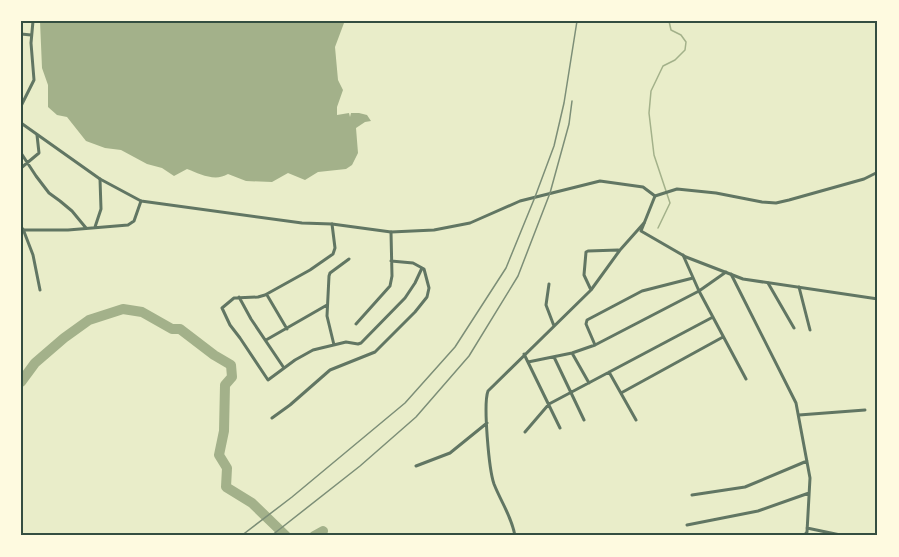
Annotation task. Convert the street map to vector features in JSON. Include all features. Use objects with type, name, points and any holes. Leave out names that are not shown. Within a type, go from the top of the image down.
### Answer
[{"type":"street","points":[[21,106],[34,80],[31,36],[33,21]]},
{"type":"street","points":[[21,34],[31,36]]},
{"type":"street","points":[[21,123],[100,178],[141,201],[302,223],[332,224],[391,232],[434,230],[470,224],[520,201],[600,181],[643,187],[655,196]]},
{"type":"street","points":[[21,168],[39,153],[38,135]]},
{"type":"street","points":[[21,153],[49,193],[72,212],[86,228]]},
{"type":"street","points":[[655,196],[677,189],[776,203],[864,179],[878,172]]},
{"type":"street","points":[[95,228],[101,206],[100,178]]},
{"type":"street","points":[[655,196],[641,231],[682,255],[743,279],[878,299]]},
{"type":"street","points":[[40,290],[33,255],[22,229],[68,230],[125,225],[134,221],[141,201]]},
{"type":"street","points":[[515,536],[511,519],[493,481],[487,423],[488,391],[591,290],[620,250],[645,221]]},
{"type":"street","points":[[332,224],[335,248],[333,254],[267,295],[232,298],[222,308],[230,325],[267,380],[312,350],[349,341],[361,343],[405,298],[422,268]]},
{"type":"street","points":[[356,324],[389,287],[392,276],[391,232]]},
{"type":"street","points":[[591,290],[584,275],[586,252],[620,250]]},
{"type":"street","points":[[682,255],[746,379]]},
{"type":"street","points":[[334,345],[327,316],[329,274],[349,259]]},
{"type":"street","points":[[272,418],[326,373],[338,366],[374,353],[427,297],[429,288],[425,271],[422,268],[410,262],[391,261]]},
{"type":"street","points":[[528,362],[572,353],[596,345],[699,291],[726,273]]},
{"type":"street","points":[[731,274],[794,398],[799,415],[810,478],[807,532],[804,536]]},
{"type":"street","points":[[596,345],[586,324],[587,320],[642,291],[693,278]]},
{"type":"street","points":[[768,283],[794,328]]},
{"type":"street","points":[[549,284],[546,304],[554,326]]},
{"type":"street","points":[[799,287],[810,330]]},
{"type":"street","points":[[267,295],[287,328]]},
{"type":"street","points":[[239,297],[284,368]]},
{"type":"street","points":[[265,341],[327,305]]},
{"type":"street","points":[[525,432],[549,404],[713,317]]},
{"type":"street","points":[[621,393],[723,337]]},
{"type":"street","points":[[572,353],[589,383]]},
{"type":"street","points":[[524,354],[560,428]]},
{"type":"street","points":[[554,357],[584,420]]},
{"type":"street","points":[[609,372],[636,420]]},
{"type":"street","points":[[799,415],[865,410]]},
{"type":"street","points":[[416,466],[450,453],[487,423]]},
{"type":"street","points":[[692,495],[744,487],[807,461]]},
{"type":"street","points":[[687,525],[758,511],[809,493]]},
{"type":"street","points":[[807,528],[845,536]]},
{"type":"shaded area","points":[[40,21],[350,21],[344,23],[335,47],[338,80],[343,90],[337,107],[337,115],[349,113],[350,117],[351,113],[359,113],[367,115],[371,121],[356,128],[358,153],[352,165],[346,169],[318,172],[305,180],[288,173],[272,182],[246,181],[228,174],[213,177],[187,169],[174,176],[162,168],[147,164],[121,150],[105,148],[86,141],[67,117],[57,115],[48,107],[48,85],[42,68]]},
{"type":"waterway","points":[[658,228],[670,203],[654,155],[649,113],[651,91],[663,66],[675,60],[685,50],[686,42],[681,35],[671,30],[669,21]]},
{"type":"waterway","points":[[21,382],[35,363],[89,320],[123,309],[142,312],[172,329],[180,329],[231,365],[232,377],[225,385],[224,431],[219,455],[227,468],[226,487],[252,503],[286,536]]},
{"type":"waterway","points":[[314,536],[323,531]]},
{"type":"railway","points":[[241,536],[292,497],[405,403],[455,347],[506,268],[535,197],[554,146],[564,103],[577,21]]},
{"type":"railway","points":[[271,536],[360,466],[416,417],[469,356],[518,276],[550,193],[569,124],[572,101]]}]
